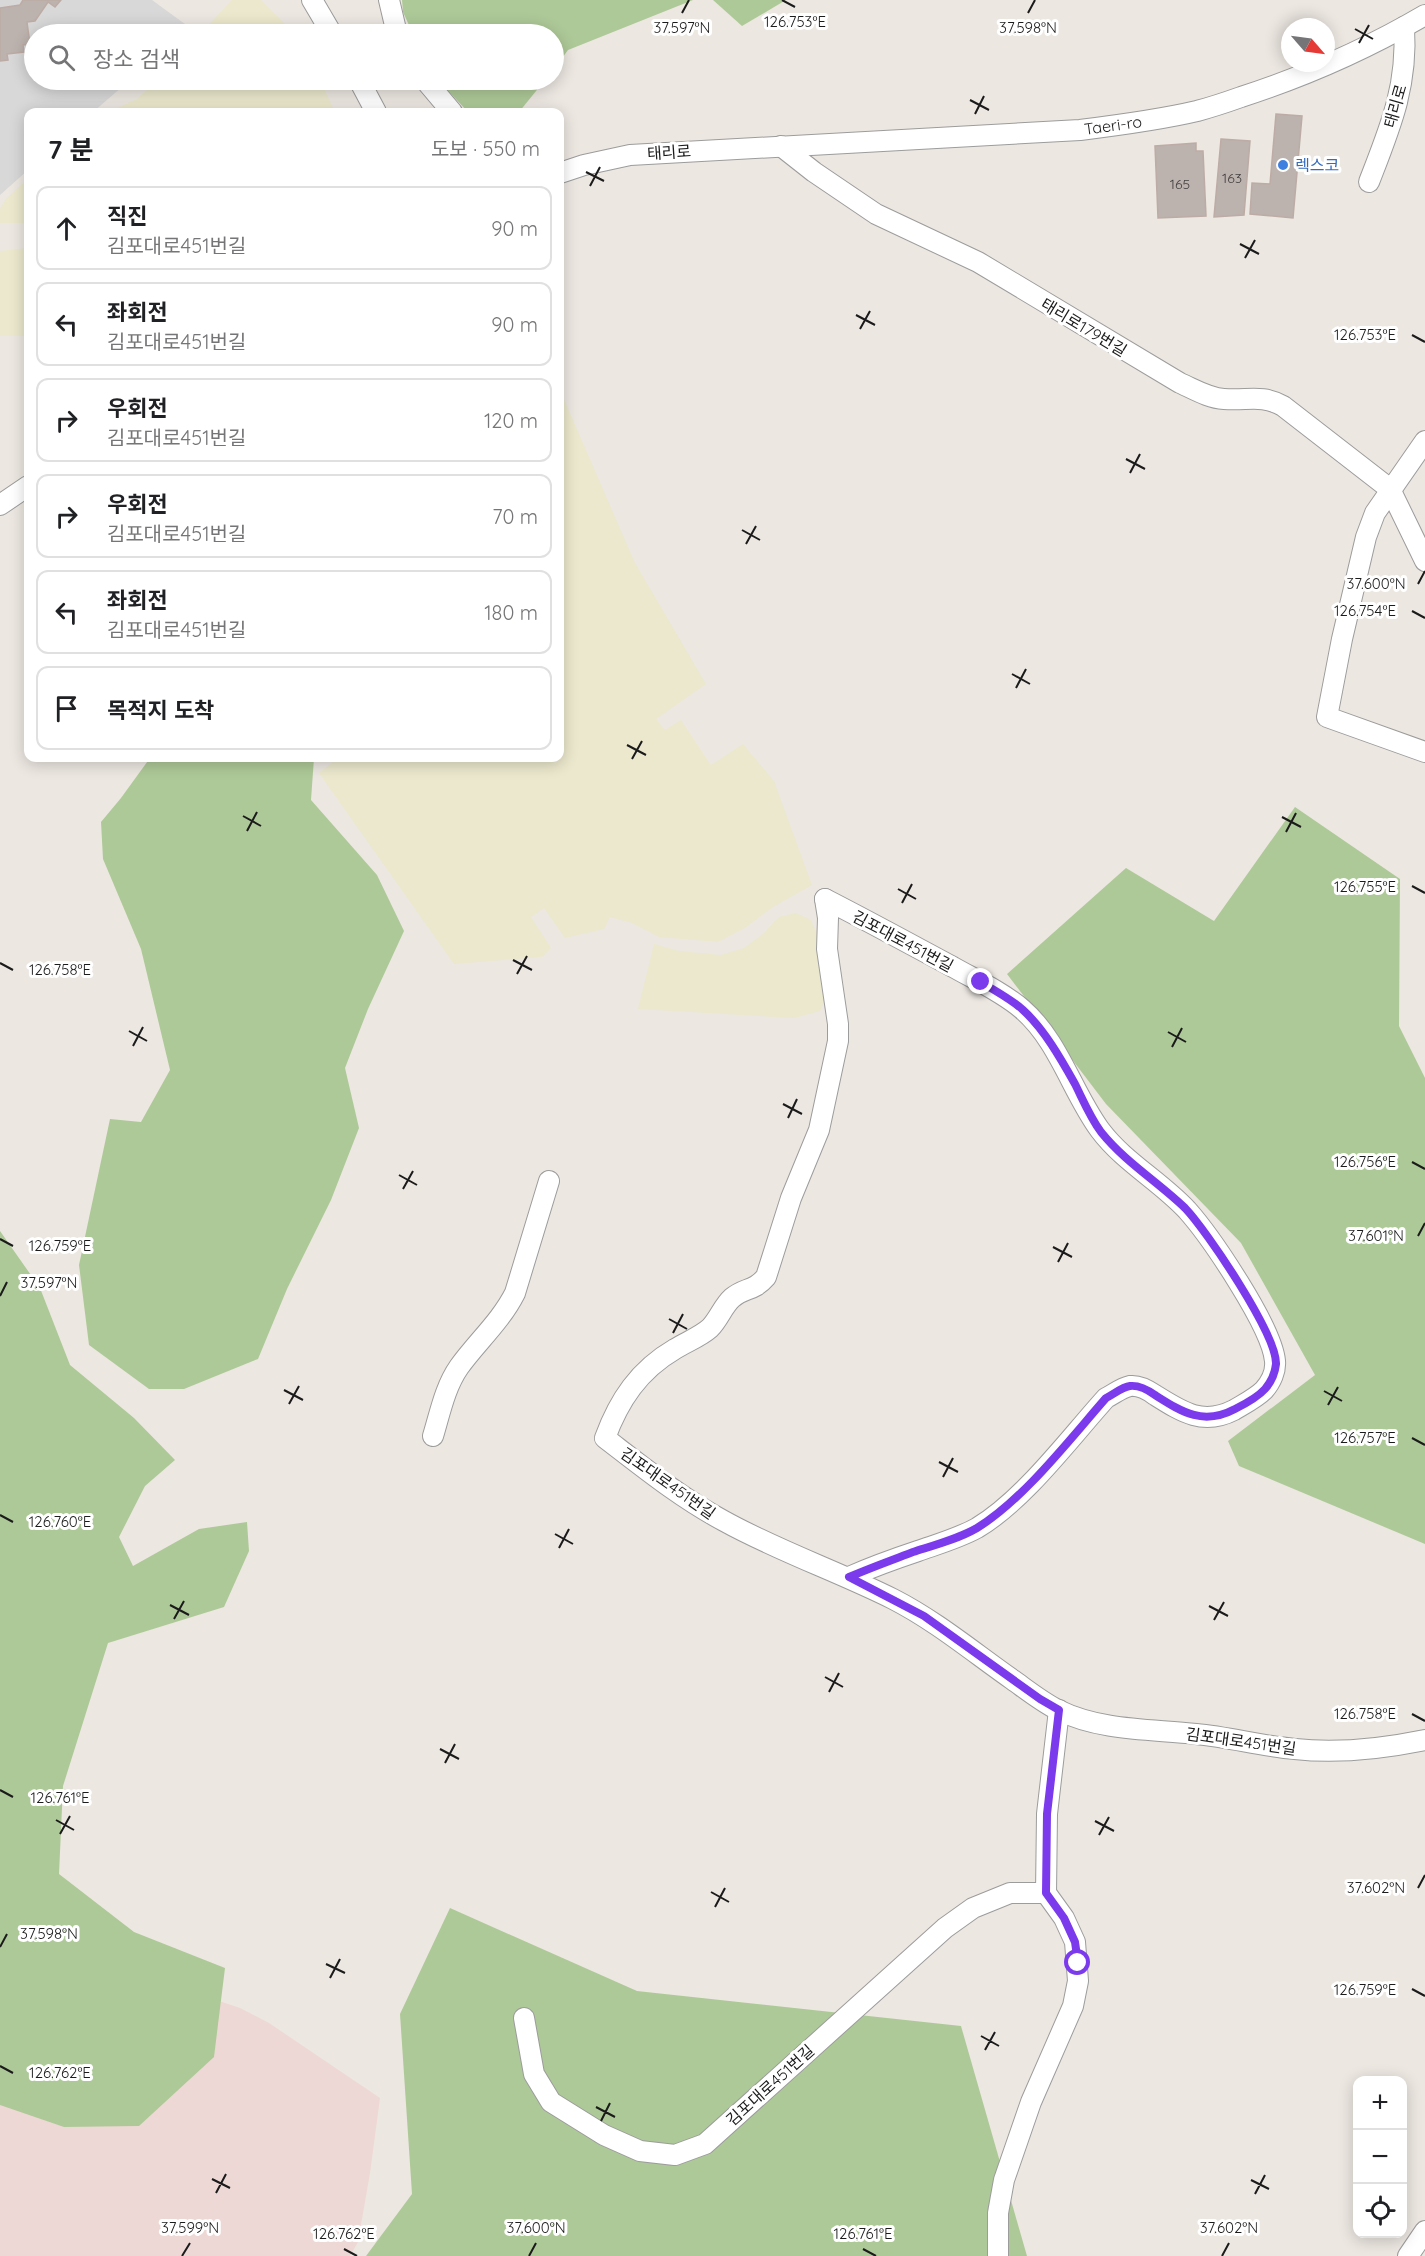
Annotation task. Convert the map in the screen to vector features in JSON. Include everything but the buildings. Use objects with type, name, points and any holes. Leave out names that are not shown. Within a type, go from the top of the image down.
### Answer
[{"type":"street","points":[[312,0],[326,24]]},
{"type":"street","points":[[389,0],[395,24]]},
{"type":"street","name":"Taeri-ro","points":[[781,146],[1080,130],[1141,123],[1200,110],[1260,91],[1325,66],[1425,15]]},
{"type":"street","name":"태리로","points":[[1369,182],[1399,97],[1406,52],[1404,27]]},
{"type":"street","points":[[364,90],[374,108]]},
{"type":"street","points":[[433,90],[449,108]]},
{"type":"street","name":"태리로","points":[[564,172],[630,155],[781,146]]},
{"type":"street","name":"태리로179번길","points":[[781,146],[814,172],[876,214],[978,262],[1180,382],[1210,396],[1224,399],[1264,398],[1283,406],[1390,489],[1425,561]]},
{"type":"street","points":[[1425,441],[1375,513],[1366,537],[1342,639],[1327,717],[1425,752]]},
{"type":"street","points":[[0,505],[24,489]]},
{"type":"street","name":"김포대로451번길","points":[[849,1577],[883,1562],[953,1539],[991,1519],[1032,1481],[1106,1398],[1120,1389],[1132,1386],[1145,1388],[1184,1412],[1197,1417],[1227,1414],[1264,1390],[1272,1379],[1276,1363],[1264,1327],[1215,1247],[1186,1209],[1117,1149],[1101,1131],[1035,1022],[1022,1009],[981,982],[825,899],[828,918],[827,949],[838,1024],[838,1041],[819,1130],[791,1198],[766,1277],[758,1287],[739,1293],[729,1301],[722,1314],[709,1329],[657,1361],[642,1374],[619,1405],[605,1438],[660,1481],[705,1511],[763,1541],[849,1577],[924,1616],[1031,1693],[1059,1710],[1098,1723],[1126,1729],[1197,1734],[1294,1749],[1358,1750],[1385,1748],[1425,1740]]},
{"type":"street","points":[[433,1436],[450,1383],[458,1369],[508,1308],[515,1293],[549,1181]]},
{"type":"street","points":[[998,2256],[998,2213],[1007,2171],[1031,2102],[1073,2006],[1078,1981],[1075,1942],[1064,1918],[1046,1893],[1047,1814],[1059,1710]]},
{"type":"street","name":"김포대로451번길","points":[[524,2018],[534,2074],[551,2102],[604,2135],[640,2151],[675,2155],[705,2144],[945,1928],[973,1908],[1010,1893],[1046,1893]]},
{"type":"street","points":[[1408,2256],[1425,2231]]},
{"type":"shaded area","points":[[0,0],[152,0],[185,24],[24,24],[24,90],[118,90],[98,108],[24,108],[24,174],[0,195]]},
{"type":"shaded area","points":[[232,0],[261,0],[285,24],[209,24]]},
{"type":"shaded area","points":[[147,90],[325,90],[333,108],[117,108],[137,99]]},
{"type":"shaded area","points":[[24,183],[24,223],[0,223],[0,209],[6,199]]},
{"type":"shaded area","points":[[24,248],[24,336],[0,336],[0,251]]},
{"type":"shaded area","points":[[564,399],[635,563],[706,684],[656,719],[665,730],[681,720],[711,765],[743,744],[774,781],[812,885],[773,907],[745,928],[718,942],[659,937],[632,923],[610,917],[604,929],[565,938],[544,908],[531,917],[551,948],[542,957],[454,964],[319,773],[333,762],[564,762]]},
{"type":"shaded area","points":[[796,913],[811,920],[817,934],[818,961],[826,997],[820,1011],[794,1018],[638,1009],[654,944],[679,951],[721,955],[744,948],[763,934],[779,917]]},
{"type":"shaded area","points":[[207,1997],[240,2008],[269,2023],[380,2098],[358,2242],[350,2256],[0,2256],[0,2013]]},
{"type":"green space","points":[[402,0],[693,0],[568,50],[564,55],[564,24],[408,24],[403,12]]},
{"type":"green space","points":[[713,0],[786,0],[742,26]]},
{"type":"green space","points":[[447,90],[537,90],[522,108],[464,108]]},
{"type":"green space","points":[[147,762],[314,762],[311,800],[377,875],[404,931],[368,1009],[345,1068],[359,1128],[331,1200],[287,1289],[258,1359],[184,1389],[149,1389],[89,1345],[79,1265],[110,1119],[141,1122],[170,1070],[141,949],[103,859],[101,822]]},
{"type":"green space","points":[[1295,807],[1400,879],[1399,1026],[1425,1078],[1425,1544],[1239,1466],[1228,1441],[1315,1375],[1241,1243],[1106,1104],[1007,974],[1126,868],[1214,921]]},
{"type":"green space","points":[[0,1231],[40,1288],[70,1365],[134,1418],[175,1460],[145,1486],[119,1537],[133,1566],[199,1529],[247,1522],[249,1551],[224,1607],[108,1643],[63,1786],[59,1874],[134,1932],[225,1968],[214,2057],[139,2126],[64,2127],[0,2105]]},
{"type":"green space","points":[[450,1908],[637,1991],[961,2026],[1027,2256],[366,2256],[412,2194],[400,2014]]},
{"type":"place","name":"렉스코","points":[[1283,165]]},
{"type":"route","points":[[981,982],[1022,1009],[1035,1022],[1101,1131],[1117,1149],[1186,1209],[1215,1247],[1264,1327],[1276,1363],[1272,1379],[1264,1390],[1227,1414],[1197,1417],[1184,1412],[1145,1388],[1132,1386],[1120,1389],[1106,1398],[1032,1481],[991,1519],[953,1539],[883,1562],[849,1577],[924,1616],[1006,1676],[1059,1710],[1047,1814],[1046,1893],[1064,1918],[1075,1942],[1078,1963]]}]
